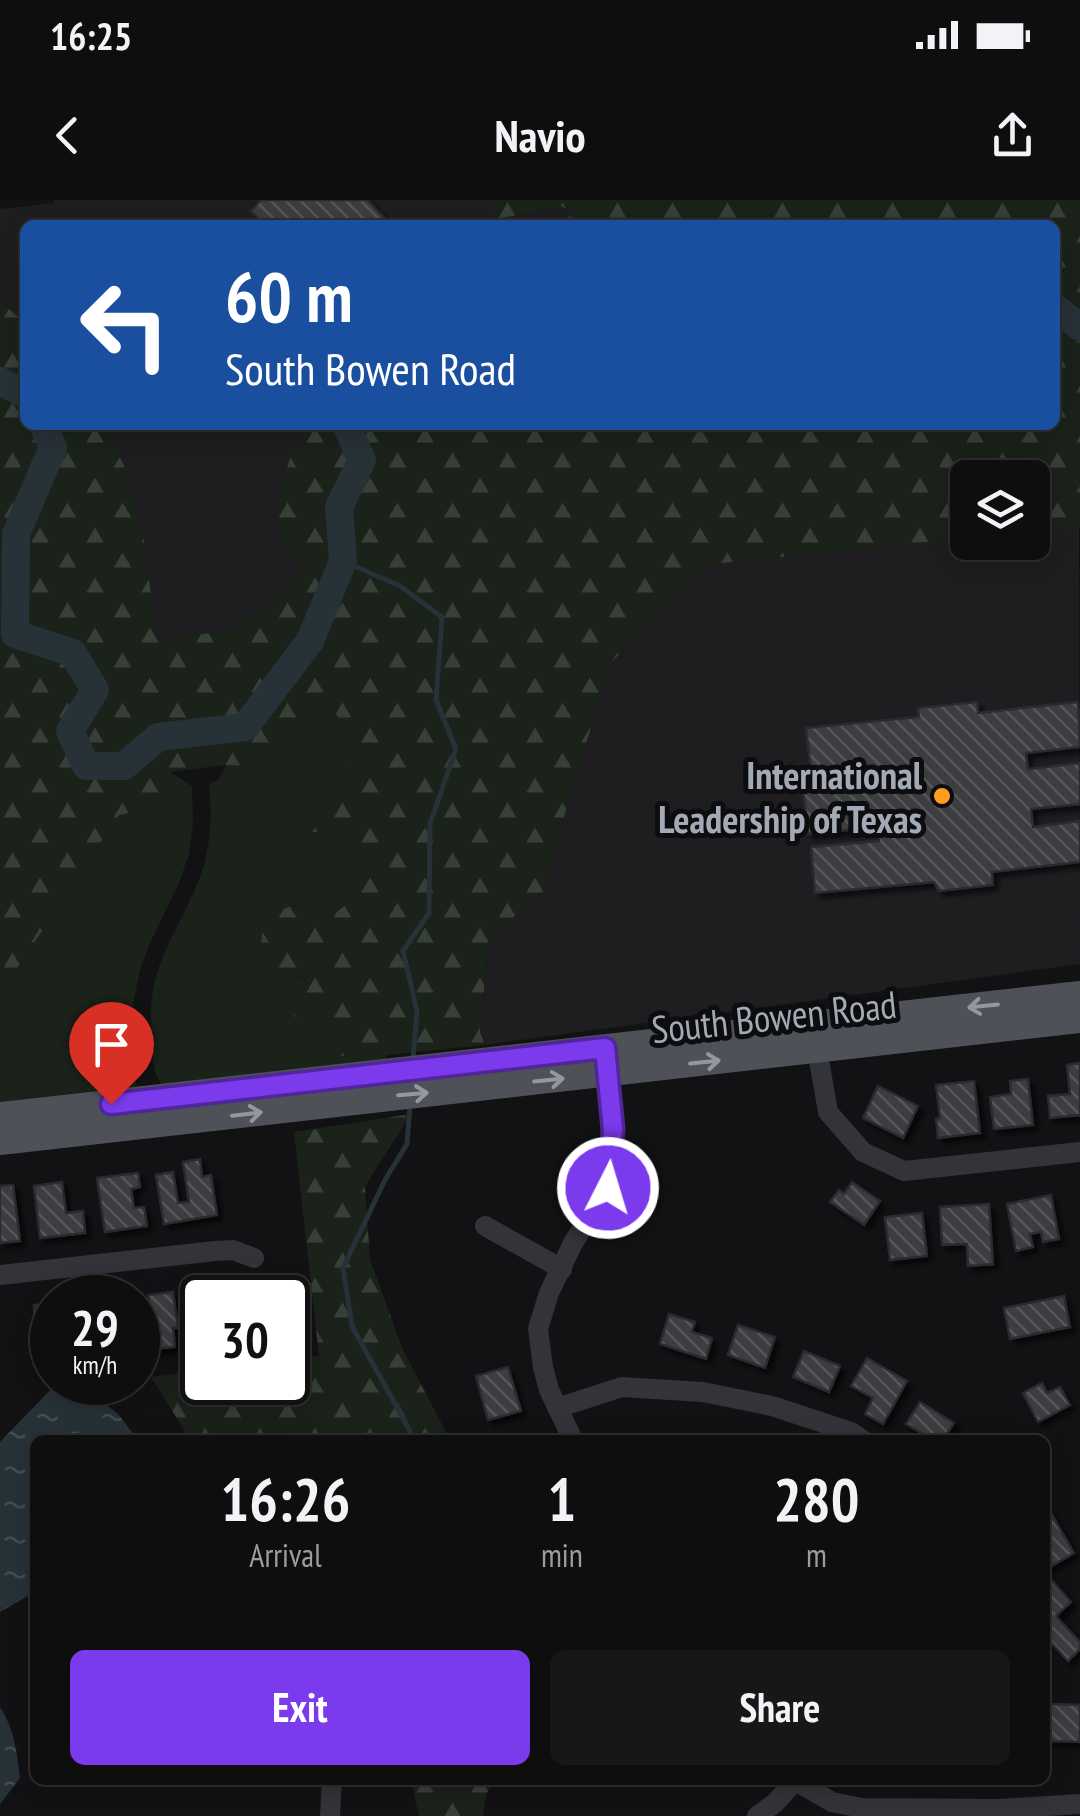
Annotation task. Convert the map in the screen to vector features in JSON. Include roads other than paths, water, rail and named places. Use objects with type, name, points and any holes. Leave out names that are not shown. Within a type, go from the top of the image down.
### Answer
[{"type":"main road","name":"South Bowen Road","points":[[0,1116],[360,1087],[606,1061],[815,1037],[1080,995]]},
{"type":"main road","name":"South Bowen Road","points":[[815,1037],[1080,1020]]},
{"type":"main road","name":"South Bowen Road","points":[[0,1141],[360,1087]]},
{"type":"street","points":[[815,1037],[828,1112],[863,1152],[904,1170],[1080,1152]]},
{"type":"street","points":[[570,1435],[542,1366],[538,1329],[573,1243],[608,1188],[613,1129],[606,1061]]},
{"type":"street","points":[[485,1226],[562,1269]]},
{"type":"street","points":[[0,1275],[215,1250],[232,1250],[254,1258]]},
{"type":"street","points":[[557,1408],[622,1387],[703,1392],[772,1406],[856,1435]]},
{"type":"street","points":[[330,1816],[332,1785]]},
{"type":"street","points":[[756,1816],[791,1785]]},
{"type":"street","points":[[802,1785],[832,1802],[862,1808],[1080,1804]]},
{"type":"water","points":[[36,1405],[106,1405],[134,1435],[30,1435],[30,1595],[0,1612],[0,1442]]},
{"type":"water","points":[[0,1707],[12,1732],[20,1778],[0,1804]]},
{"type":"waterway","points":[[1060,312],[1080,327]]},
{"type":"waterway","points":[[0,381],[20,391]]},
{"type":"waterway","points":[[45,430],[53,447],[16,534],[15,634],[73,653],[95,690],[70,731],[86,766],[124,766],[158,737],[245,727],[310,641],[343,561],[339,507],[362,460],[348,430]]},
{"type":"waterway","points":[[343,561],[400,586],[442,617],[436,700],[456,749],[430,824],[429,913],[403,951],[417,1011],[413,1059]]},
{"type":"waterway","points":[[410,1105],[407,1144],[385,1180],[343,1268],[352,1326],[412,1435]]},
{"type":"place","name":"International Leadership of Texas","points":[[942,796]]}]
